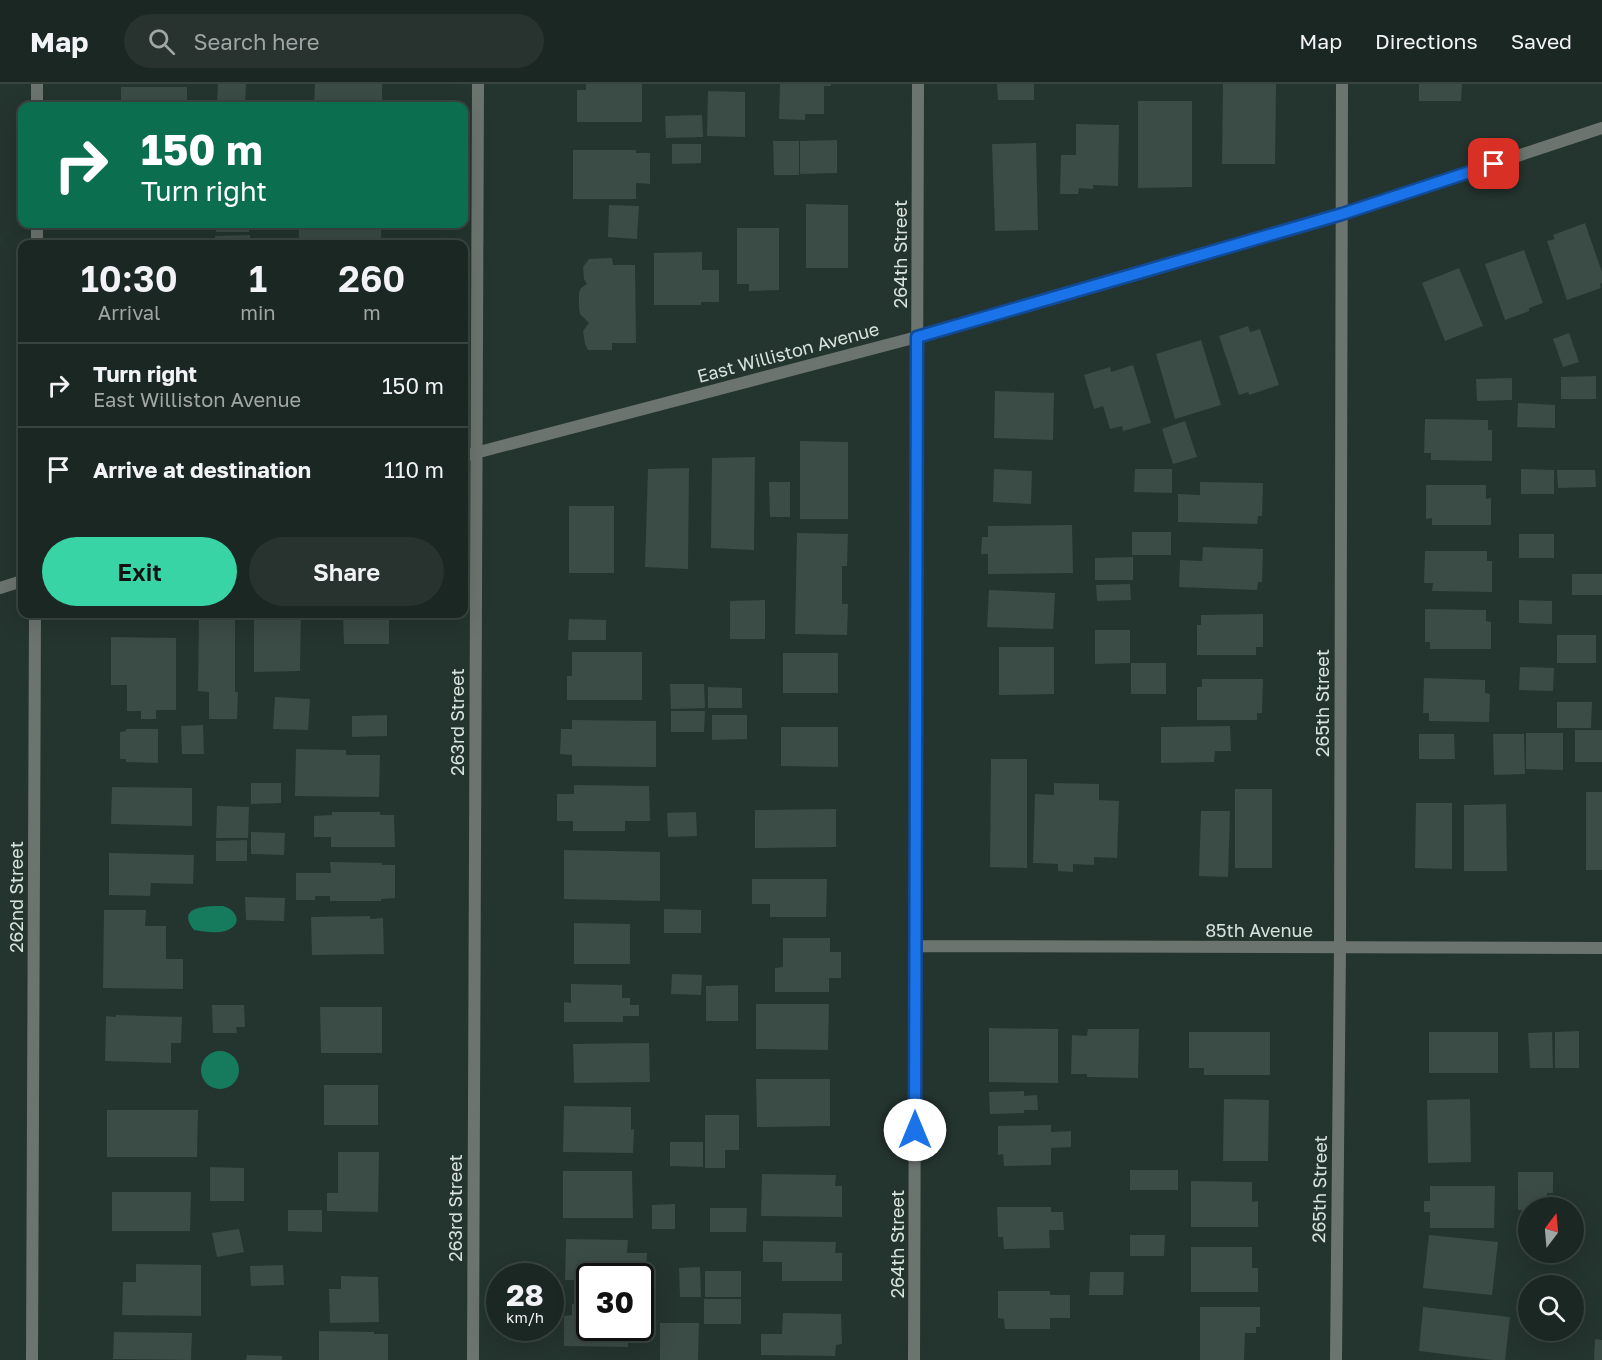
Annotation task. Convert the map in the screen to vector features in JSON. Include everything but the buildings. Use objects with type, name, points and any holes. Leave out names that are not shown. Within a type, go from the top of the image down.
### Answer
[{"type":"street","points":[[37,84],[37,102]]},
{"type":"street","name":"263rd Street","points":[[473,1360],[470,454],[478,84]]},
{"type":"street","name":"264th Street","points":[[914,1360],[918,84]]},
{"type":"street","name":"265th Street","points":[[1336,1360],[1340,948],[1342,84]]},
{"type":"street","name":"East Williston Avenue","points":[[470,454],[917,337],[1342,214],[1602,128]]},
{"type":"street","points":[[0,588],[18,582]]},
{"type":"street","name":"262nd Street","points":[[32,1360],[35,618]]},
{"type":"street","name":"85th Avenue","points":[[916,946],[1602,948]]},
{"type":"shaded area","points":[[223,906],[236,916],[236,924],[233,927],[220,932],[194,930],[188,916],[191,912],[202,907]]},
{"type":"shaded area","points":[[220,1051],[234,1056],[239,1070],[234,1084],[220,1089],[206,1084],[201,1070],[206,1056]]},
{"type":"route","points":[[915,1130],[917,337],[1342,214],[1494,164]]}]
